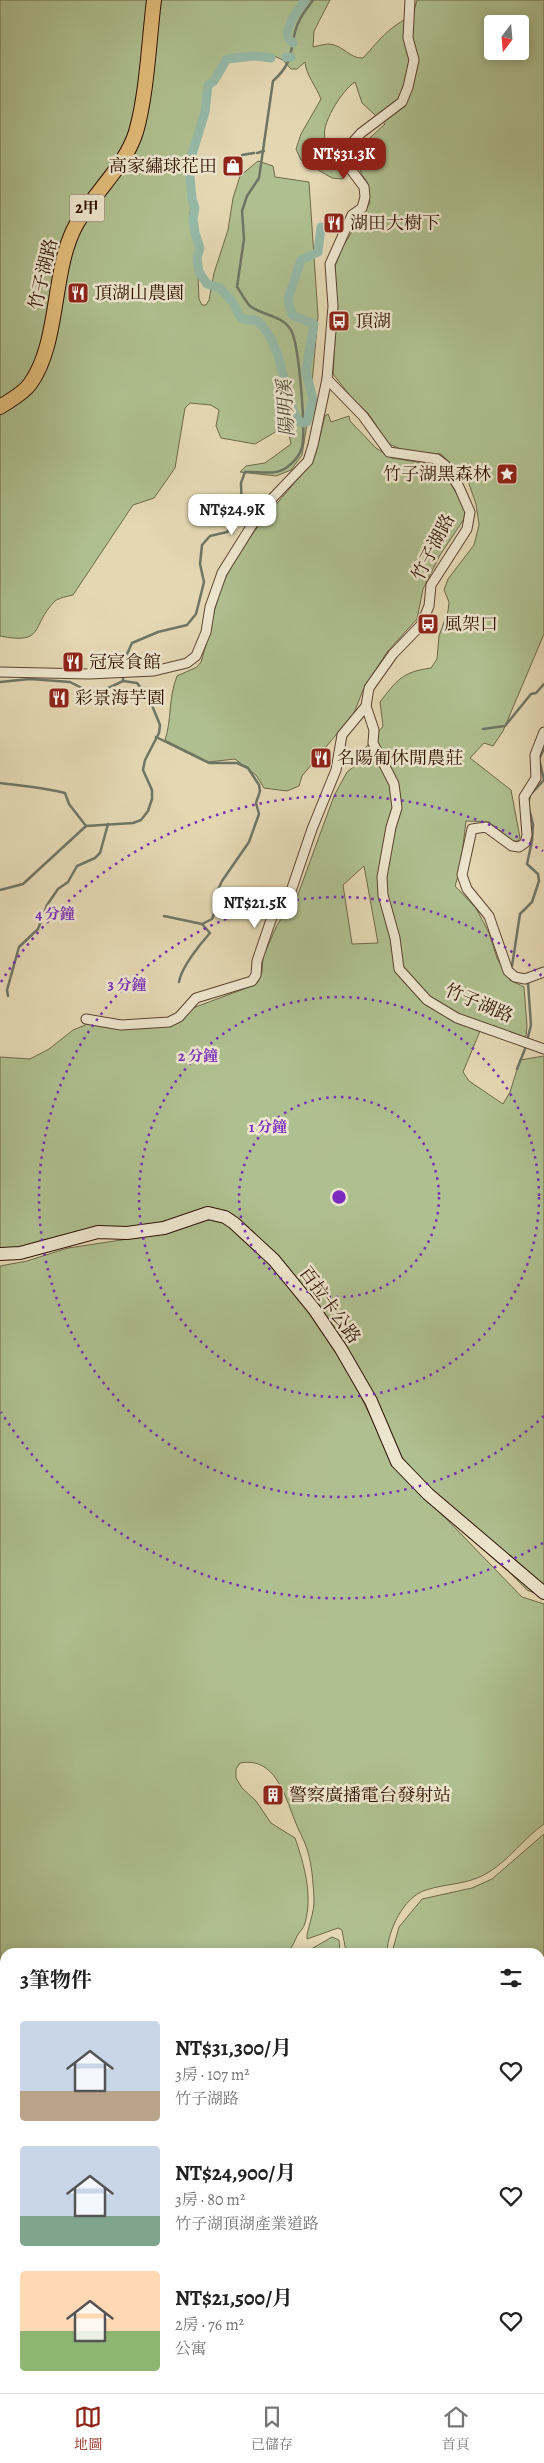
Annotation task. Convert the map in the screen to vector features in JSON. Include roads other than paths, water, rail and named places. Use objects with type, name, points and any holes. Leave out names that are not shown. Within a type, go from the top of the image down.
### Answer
[{"type":"main road","name":"竹子湖路","points":[[0,407],[24,390],[37,372],[45,348],[62,267],[73,232],[93,200],[125,157],[132,142],[139,114],[154,0]]},
{"type":"main road","name":"百拉卡公路","points":[[0,1254],[20,1253],[98,1232],[127,1233],[164,1228],[208,1213],[225,1217],[274,1260],[314,1309],[370,1401],[397,1462],[428,1494],[544,1593]]},
{"type":"street","points":[[0,672],[123,673],[168,669],[187,663],[196,656],[206,632],[210,608],[222,573],[262,509],[308,461],[327,379],[333,306],[330,264],[352,215],[362,208],[365,197],[364,187],[352,170],[346,156],[352,143],[361,132],[402,102],[408,87],[414,60],[408,38],[410,0]]},
{"type":"street","name":"竹子湖路","points":[[327,379],[363,416],[389,452],[438,459],[445,465],[459,487],[470,512],[467,529],[430,585],[429,606],[421,625],[393,654],[369,688],[366,706],[374,730],[373,743],[394,784],[397,808],[382,877],[382,895],[395,938],[399,969],[427,1000],[457,1018],[544,1049]]},
{"type":"street","points":[[86,1019],[120,1025],[169,1022],[180,1017],[196,998],[252,981],[256,975],[258,961],[272,917],[289,897],[312,829],[336,770],[342,734],[366,706]]},
{"type":"street","points":[[544,732],[535,755],[536,778],[524,797],[527,835],[525,843],[519,847],[512,846],[486,827],[472,829],[462,875],[467,889],[489,916],[508,970],[516,977],[525,980],[544,972]]},
{"type":"waterway","points":[[287,32],[292,19],[305,0]]},
{"type":"waterway","name":"陽明溪","points":[[123,670],[123,663],[132,643],[158,632],[187,625],[196,614],[204,582],[200,564],[202,545],[210,536],[227,532],[242,512],[241,483],[245,472],[271,473],[286,468],[294,461],[302,447],[301,389],[295,341],[292,332],[284,322],[250,306],[237,287],[244,239],[242,211],[247,196],[259,178],[273,81],[287,64],[298,23],[313,0]]},
{"type":"waterway","name":"陽明溪","points":[[288,38],[293,43]]},
{"type":"waterway","points":[[271,58],[254,56],[227,59],[214,81],[208,85],[205,112],[191,158],[190,177],[192,199],[195,208],[193,219],[200,248],[197,258],[199,272],[207,284],[220,288],[229,297],[242,319],[256,320],[266,331],[274,345],[291,405],[302,423]]},
{"type":"waterway","name":"陽明溪","points":[[286,57],[291,57]]},
{"type":"waterway","name":"陽明溪","points":[[257,153],[264,151]]},
{"type":"waterway","points":[[242,155],[254,153]]},
{"type":"waterway","points":[[307,422],[313,399],[306,371],[314,324],[292,315],[288,299],[301,260],[318,252],[321,227]]},
{"type":"waterway","name":"陽明溪","points":[[0,682],[30,679],[70,682],[88,691],[100,692],[123,681],[123,676]]},
{"type":"waterway","points":[[0,890],[23,884],[86,826],[133,823],[141,820],[148,811],[152,799],[152,790],[143,770],[145,760],[159,733],[160,725],[149,698],[137,683],[123,681]]},
{"type":"waterway","points":[[483,729],[505,726],[531,694],[536,693],[544,684]]},
{"type":"waterway","points":[[156,737],[209,763],[237,763],[248,768],[259,785],[260,791],[256,803],[259,814],[249,842],[222,881],[215,896],[215,911],[212,919],[202,924],[210,933],[187,963],[179,982]]},
{"type":"waterway","points":[[512,966],[520,914],[532,902],[539,881],[538,874],[527,864],[532,841],[533,824],[528,805],[530,795],[544,780],[539,759],[544,749]]},
{"type":"waterway","points":[[0,783],[65,793],[69,804],[86,826]]},
{"type":"waterway","points":[[8,996],[7,990],[19,947],[38,929],[47,905],[58,889],[68,882],[77,866],[95,858],[100,853],[108,824]]},
{"type":"waterway","points":[[164,916],[202,924]]},
{"type":"waterway","points":[[528,983],[531,1025],[528,1037]]},
{"type":"waterway","points":[[517,1069],[525,1049]]},
{"type":"place","name":"高家繡球花田","points":[[233,166]]},
{"type":"place","name":"湖田大樹下","points":[[334,223]]},
{"type":"place","name":"頂湖山農園","points":[[78,293]]},
{"type":"place","name":"頂湖","points":[[339,321]]},
{"type":"place","name":"竹子湖黑森林","points":[[507,474]]},
{"type":"place","name":"風架口","points":[[428,624]]},
{"type":"place","name":"冠宸食館","points":[[73,662]]},
{"type":"place","name":"彩景海芋園","points":[[59,698]]},
{"type":"place","name":"名陽匍休閒農莊","points":[[321,758]]},
{"type":"place","name":"警察廣播電台發射站","points":[[273,1795]]}]
